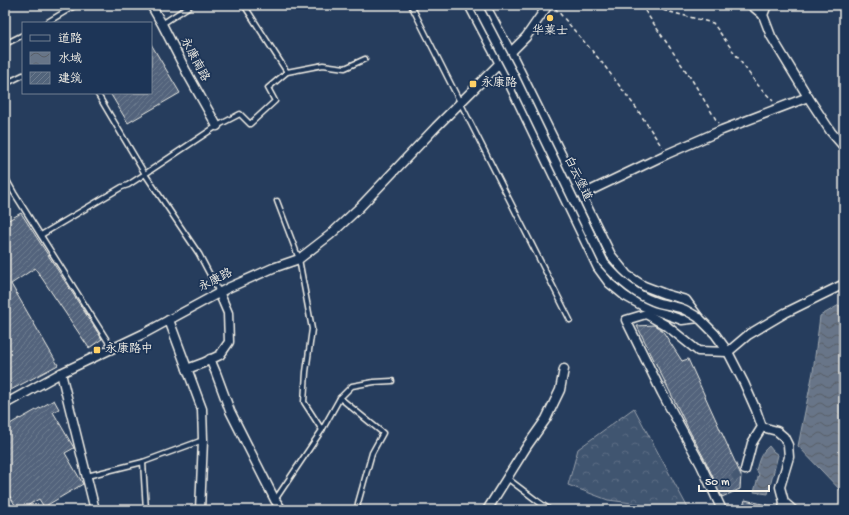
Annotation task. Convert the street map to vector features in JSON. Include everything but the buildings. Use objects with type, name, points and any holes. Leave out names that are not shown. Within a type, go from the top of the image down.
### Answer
[{"type":"street","name":"永康南路","points":[[151,5],[217,126]]},
{"type":"street","points":[[469,5],[500,64],[598,268],[609,283],[625,296],[643,306],[682,320],[699,318]]},
{"type":"street","name":"白云堡道","points":[[477,5],[513,74],[604,263],[624,284],[638,294],[652,301],[684,309],[699,318]]},
{"type":"street","points":[[485,5],[511,53],[611,255],[627,275],[644,286],[686,300],[728,352],[744,383],[762,427]]},
{"type":"street","name":"永康路","points":[[5,404],[61,373],[143,334],[219,292],[273,268],[299,259],[330,235],[360,207],[436,127],[511,53],[526,37],[548,5]]},
{"type":"street","points":[[751,5],[763,15],[771,36],[808,97],[831,132],[844,147]]},
{"type":"street","points":[[763,15],[767,5]]},
{"type":"street","points":[[566,202],[667,154],[722,130],[808,97]]},
{"type":"street","points":[[722,510],[701,465],[662,393],[626,320],[646,314],[667,326],[698,351],[728,352],[748,335],[844,284]]},
{"type":"street","points":[[187,369],[220,354],[229,342],[228,313],[219,292]]},
{"type":"street","points":[[169,320],[202,409],[203,440],[200,510]]},
{"type":"street","points":[[210,359],[230,411],[282,510]]},
{"type":"street","points":[[491,509],[507,478],[546,419],[560,390],[564,369]]},
{"type":"street","points":[[61,373],[95,510]]},
{"type":"street","points":[[745,470],[752,443],[762,427]]},
{"type":"street","points":[[762,427],[777,431],[784,437],[788,445],[788,457],[780,487],[784,506],[793,510]]},
{"type":"lane","points":[[53,21],[76,5]]},
{"type":"lane","points":[[162,24],[191,5]]},
{"type":"lane","points":[[244,5],[287,72]]},
{"type":"lane","points":[[411,5],[570,320]]},
{"type":"lane","points":[[5,44],[22,36]]},
{"type":"lane","points":[[41,235],[145,174],[217,126],[240,114],[250,124],[275,101],[268,88],[287,72],[323,65],[345,68],[365,59]]},
{"type":"lane","points":[[5,84],[22,76]]},
{"type":"lane","points":[[97,94],[145,174],[199,254],[219,292]]},
{"type":"lane","points":[[5,177],[112,349]]},
{"type":"lane","points":[[278,201],[299,259],[312,329],[306,372],[304,402],[322,430]]},
{"type":"lane","points":[[276,500],[322,430],[340,398],[352,386],[374,382],[392,381]]},
{"type":"lane","points":[[340,398],[384,433],[372,452],[357,510]]},
{"type":"lane","points":[[87,476],[143,462],[203,440]]},
{"type":"lane","points":[[143,462],[146,510]]},
{"type":"lane","points":[[507,478],[550,510]]},
{"type":"path","points":[[553,5],[600,60],[667,154]]},
{"type":"path","points":[[642,5],[712,23],[756,82],[778,108]]},
{"type":"path","points":[[642,5],[692,80],[722,130]]},
{"type":"green space","points":[[634,408],[689,510],[645,510],[640,504],[608,500],[568,485],[578,449]]},
{"type":"water","points":[[839,305],[844,311],[844,494],[798,446],[813,372],[820,316]]},
{"type":"water","points":[[769,446],[778,455],[768,494],[754,492],[759,474],[756,470],[758,463],[762,454]]},
{"type":"tunnel","points":[[713,492],[745,470]]},
{"type":"place","name":"华莱士","points":[[550,18]]},
{"type":"place","name":"永康路","points":[[473,84]]},
{"type":"place","name":"永康路中","points":[[97,350]]}]
